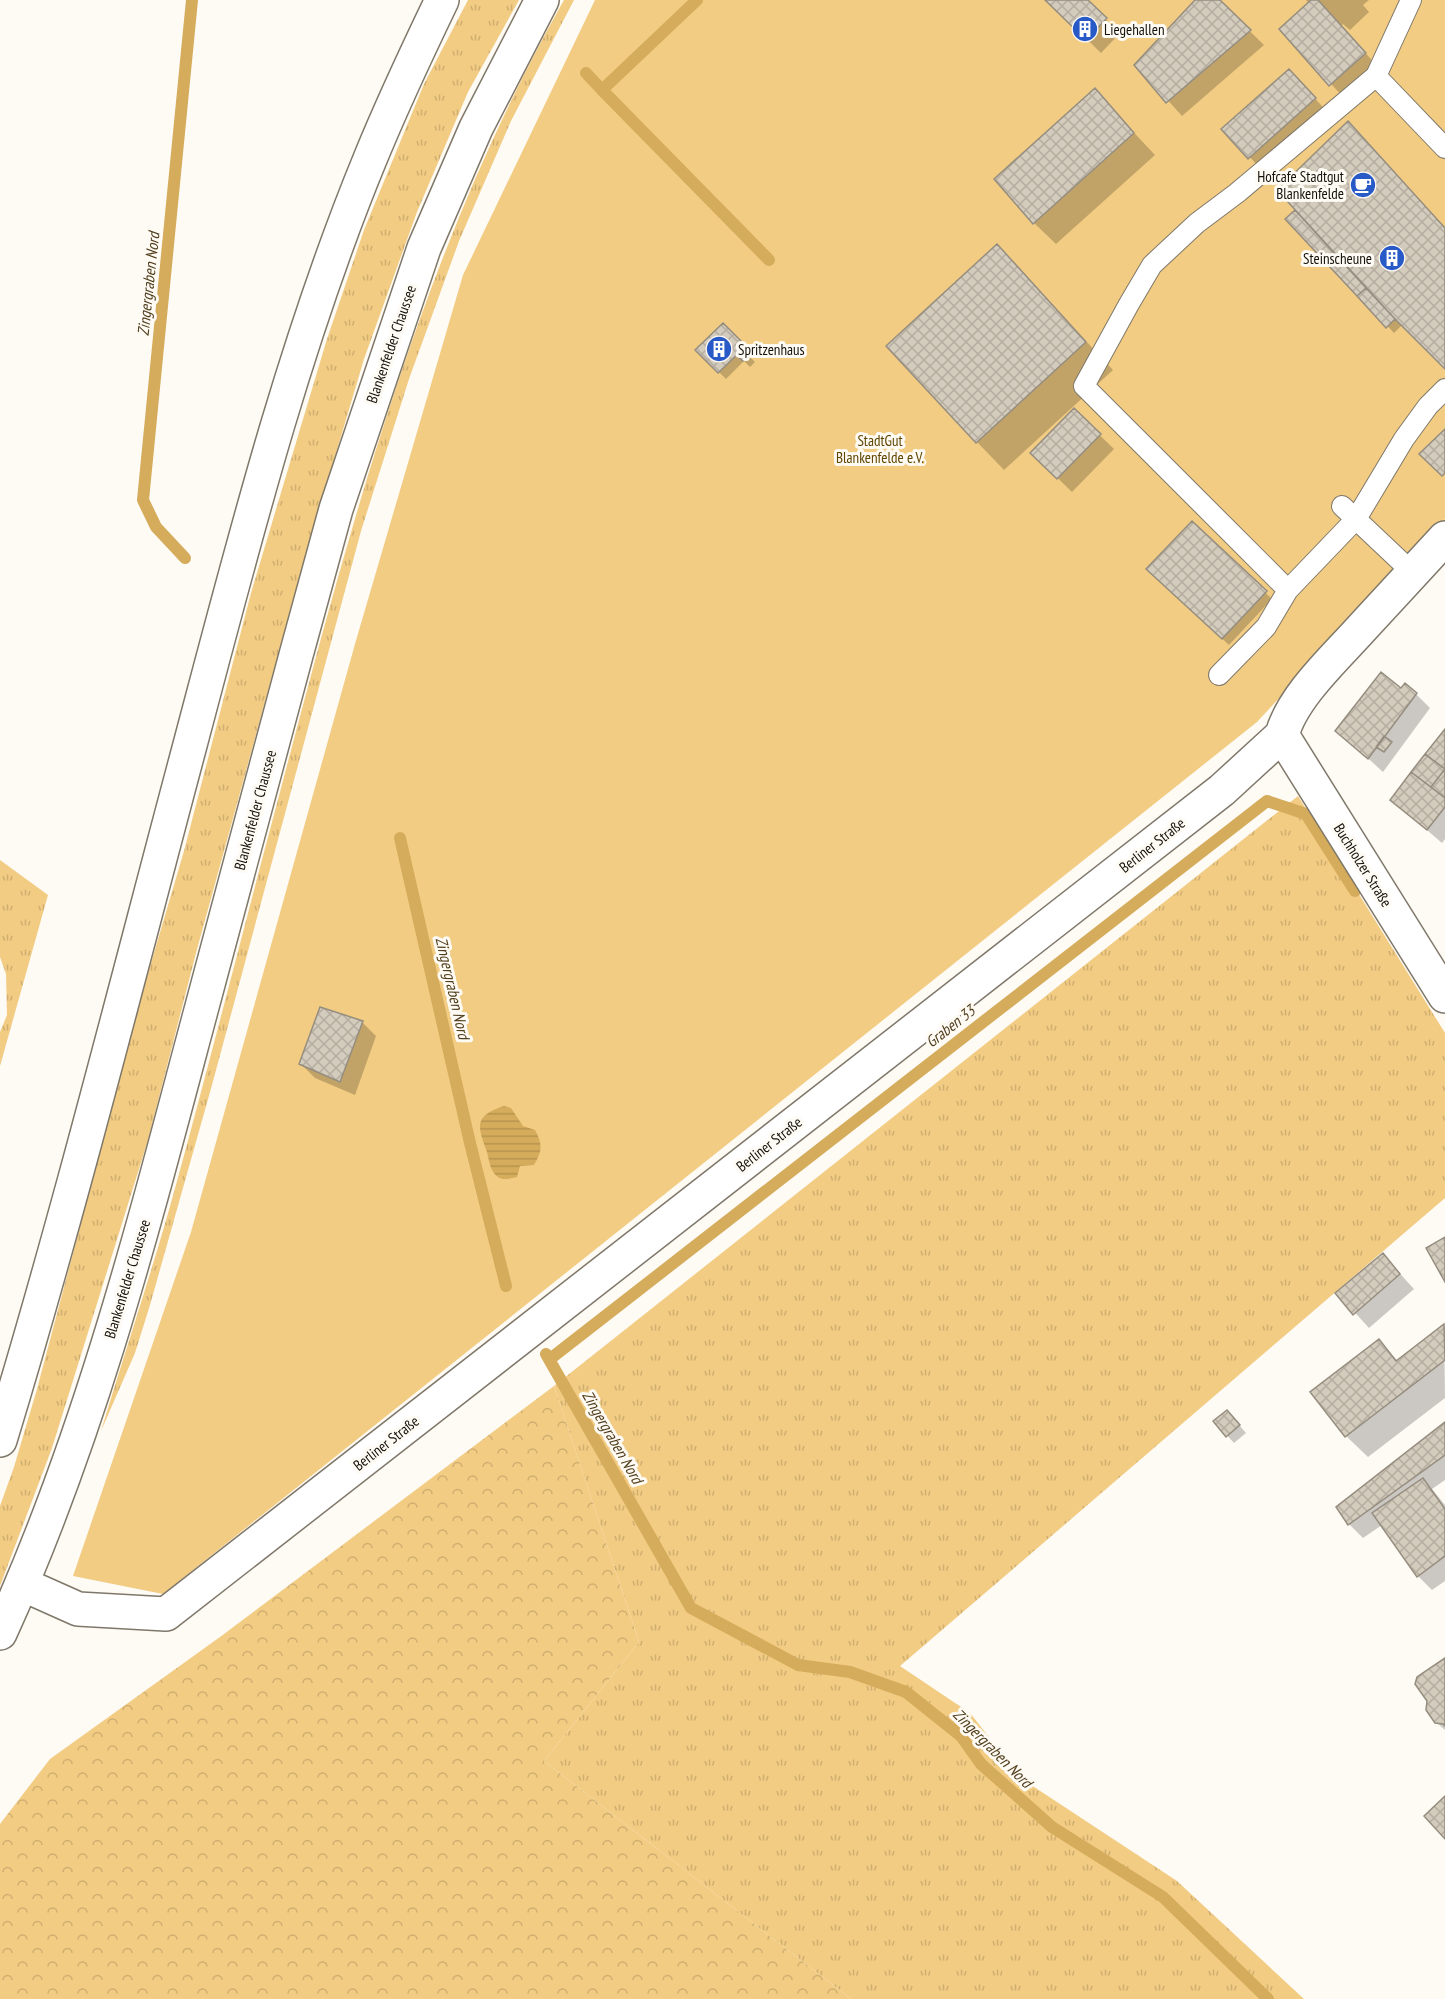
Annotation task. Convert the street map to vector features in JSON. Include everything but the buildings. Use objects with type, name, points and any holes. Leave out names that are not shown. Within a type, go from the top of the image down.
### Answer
[{"type":"main road","points":[[0,1440],[43,1298],[225,612],[278,428],[311,321],[370,159],[442,0]]},
{"type":"main road","name":"Blankenfelder Chaussee","points":[[0,1633],[22,1584],[64,1475],[98,1376],[157,1178],[310,603],[336,509],[363,425],[424,249],[476,128],[542,0]]},
{"type":"main road","name":"Berliner Straße","points":[[22,1584],[78,1609],[166,1614],[1222,790],[1282,735],[1300,700],[1324,669],[1445,538]]},
{"type":"main road","name":"Buchholzer Straße","points":[[1282,735],[1445,996]]},
{"type":"lane","points":[[1288,590],[1084,387],[1152,265],[1197,223],[1238,193],[1376,76],[1411,0]]},
{"type":"lane","points":[[1376,76],[1445,148]]},
{"type":"lane","points":[[1219,675],[1266,627],[1288,590],[1349,513],[1428,406],[1445,389]]},
{"type":"lane","points":[[1349,513],[1413,573]]},
{"type":"green space","points":[[468,0],[519,0],[468,92],[417,212],[364,359],[299,578],[196,953],[148,1140],[52,1448],[0,1586],[0,1506],[37,1389],[141,997],[184,851],[251,593],[327,339],[364,230],[424,84]]},
{"type":"green space","points":[[564,0],[574,0],[511,121],[459,241],[409,379],[361,531],[212,1085],[150,1305],[135,1353],[101,1431],[174,1192],[331,603],[393,396],[429,294],[469,194],[514,96]]},
{"type":"green space","name":"StadtGut Blankenfelde e.V.","points":[[595,0],[1445,0],[1445,519],[1257,722],[163,1594],[73,1576],[191,1232],[355,644],[463,275]]},
{"type":"green space","points":[[1298,796],[1445,1033],[1445,1198],[900,1666],[970,1713],[1022,1779],[1177,1881],[1304,1999],[851,1999],[544,1761],[639,1642],[554,1386]]},
{"type":"green space","points":[[0,860],[48,895],[0,1066],[0,1032],[7,1015],[6,974],[0,957]]},
{"type":"green space","points":[[554,1386],[639,1642],[544,1761],[851,1999],[0,1999],[0,1824],[50,1759],[220,1637]]},
{"type":"shaded area","points":[[504,1106],[511,1108],[523,1126],[535,1130],[540,1148],[534,1165],[520,1166],[517,1177],[505,1179],[495,1175],[492,1169],[480,1128],[487,1114]]},
{"type":"waterway","name":"Zingergraben Nord","points":[[185,558],[156,527],[143,500],[192,0]]},
{"type":"waterway","points":[[586,73],[602,90],[697,0]]},
{"type":"waterway","points":[[602,90],[769,260]]},
{"type":"waterway","name":"Graben 33","points":[[550,1359],[1267,801],[1306,814],[1355,891]]},
{"type":"waterway","name":"Zingergraben Nord","points":[[400,838],[470,1143],[506,1286]]},
{"type":"waterway","name":"Zingergraben Nord","points":[[546,1354],[691,1608],[798,1665],[850,1672],[906,1692],[961,1736],[981,1764],[1052,1827],[1163,1897],[1268,1999]]},
{"type":"place","name":"Liegehallen","points":[[1085,29]]},
{"type":"place","name":"Hofcafe Stadtgut Blankenfelde","points":[[1363,185]]},
{"type":"place","name":"Steinscheune","points":[[1392,258]]},
{"type":"place","name":"Spritzenhaus","points":[[719,349]]}]
